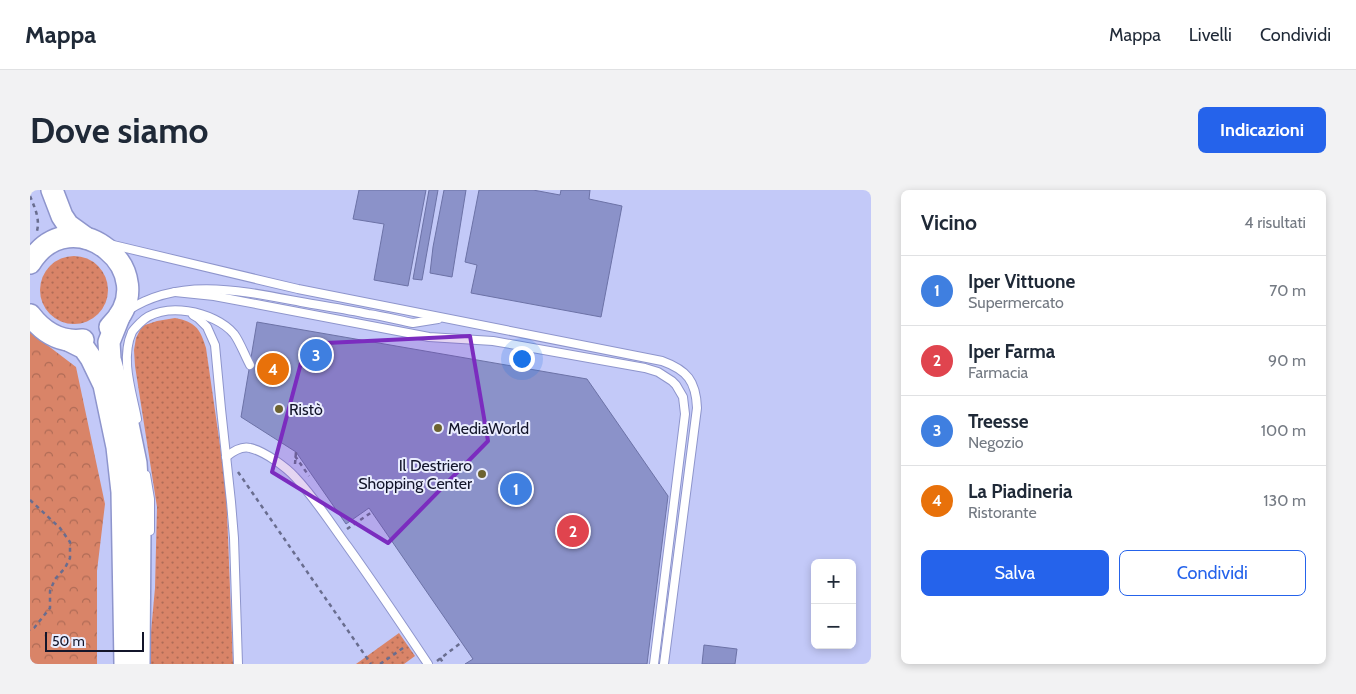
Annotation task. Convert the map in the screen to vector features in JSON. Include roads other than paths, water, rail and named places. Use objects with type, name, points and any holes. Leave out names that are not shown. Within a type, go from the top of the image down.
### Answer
[{"type":"main road","points":[[36,249],[48,234],[50,223],[38,190]]},
{"type":"main road","points":[[52,190],[62,216],[68,225],[107,248],[116,256],[123,267],[126,280],[127,292],[124,305],[108,342],[110,359],[128,424],[136,463],[140,528],[140,664]]},
{"type":"main road","points":[[36,249],[63,238],[75,236],[91,239]]},
{"type":"main road","points":[[30,315],[46,331],[84,348],[104,385],[117,447],[122,492],[125,664]]},
{"type":"main road","points":[[68,340],[92,338],[112,326],[119,317]]},
{"type":"main road","points":[[115,664],[115,567],[123,520]]},
{"type":"lane","points":[[91,239],[298,289],[662,360],[674,365],[693,384],[697,393],[697,408],[664,664]]},
{"type":"lane","points":[[119,317],[148,300],[175,292],[199,289],[224,289],[413,323],[446,318]]},
{"type":"lane","points":[[175,292],[214,296],[429,338],[494,341],[612,362],[658,372],[672,381],[683,397],[685,414],[654,664]]},
{"type":"lane","points":[[182,310],[198,318],[208,327],[215,345],[232,502],[238,664]]},
{"type":"lane","points":[[139,428],[126,366],[128,347],[133,331],[145,318],[161,311],[182,310],[215,319],[234,334],[250,365]]},
{"type":"lane","points":[[226,457],[239,449],[248,448],[259,451],[294,475],[315,500],[413,641],[432,663]]},
{"type":"lane","points":[[144,463],[150,499],[150,542]]},
{"type":"lane","points":[[140,640],[147,603]]},
{"type":"place","name":"Treesse","points":[[316,355]]},
{"type":"place","name":"La Piadineria","points":[[273,369]]},
{"type":"place","name":"Ristò","points":[[279,409]]},
{"type":"place","name":"MediaWorld","points":[[438,428]]},
{"type":"place","name":"Il Destriero Shopping Center","points":[[482,474]]},
{"type":"place","name":"Iper Vittuone","points":[[516,489]]},
{"type":"place","name":"Iper Farma","points":[[573,531]]}]
